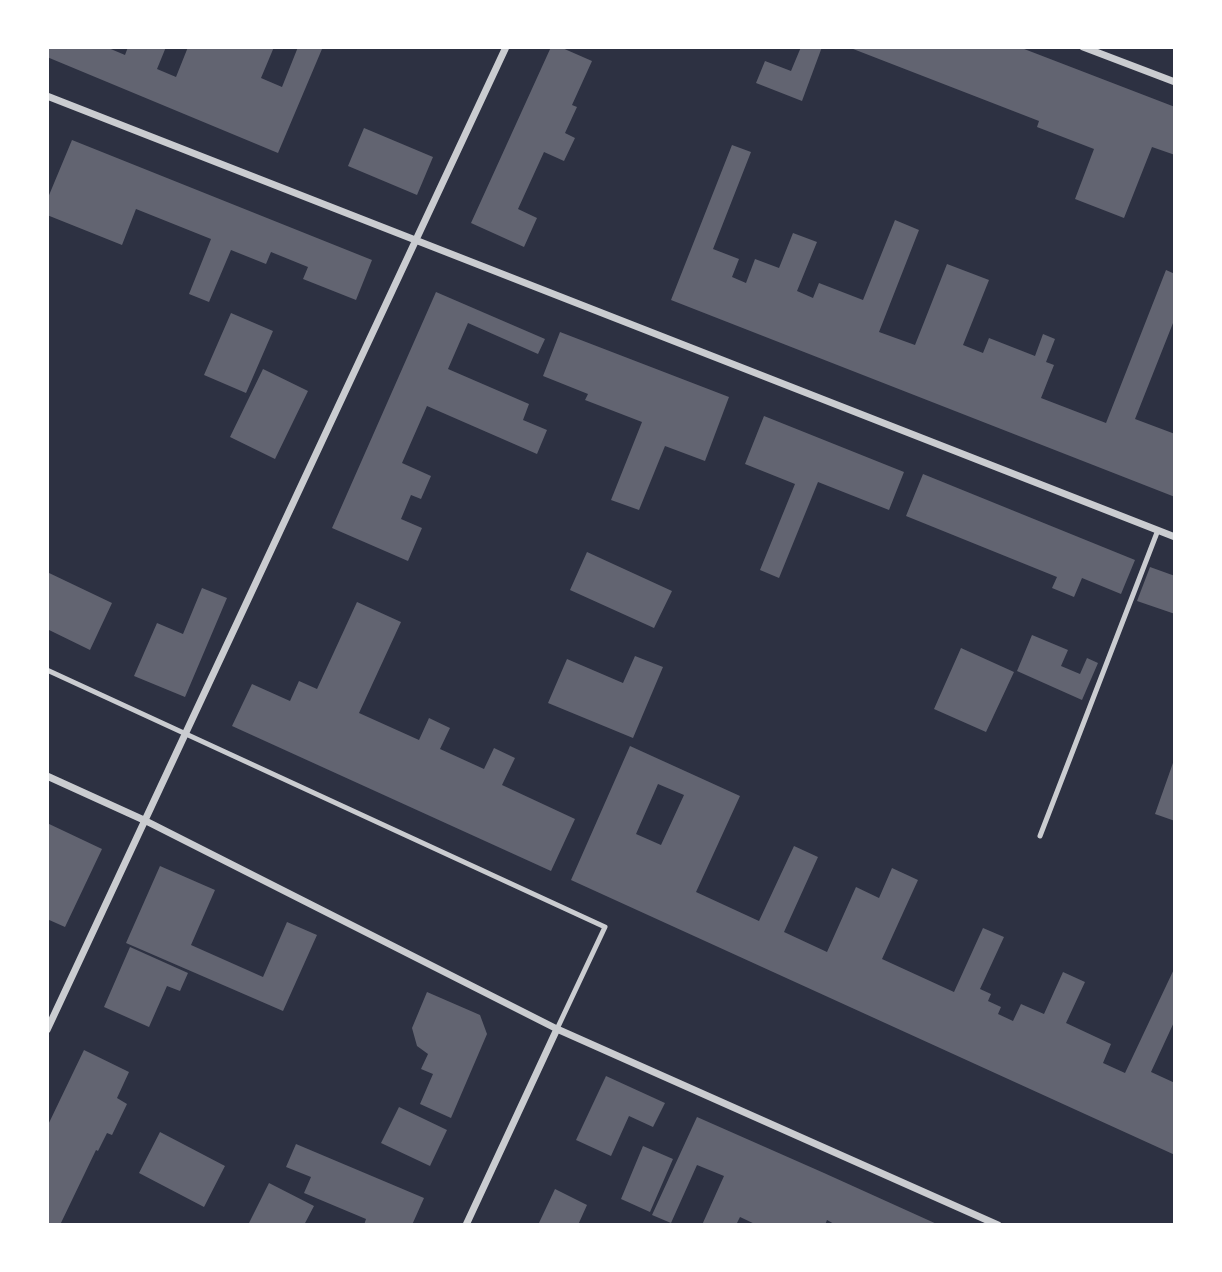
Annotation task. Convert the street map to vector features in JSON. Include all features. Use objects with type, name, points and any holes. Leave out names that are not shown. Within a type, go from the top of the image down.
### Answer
[{"type":"street","points":[[47,1030],[506,47]]},
{"type":"street","points":[[1083,47],[1175,82]]},
{"type":"street","points":[[47,96],[417,238],[1175,537]]},
{"type":"street","points":[[47,776],[146,821],[557,1029],[998,1225]]},
{"type":"street","points":[[466,1225],[557,1029]]},
{"type":"lane","points":[[1041,836],[1158,530]]},
{"type":"lane","points":[[47,670],[605,927],[557,1029]]},
{"type":"building","points":[[47,47],[106,47],[125,55],[128,47],[166,47],[157,69],[176,77],[188,47],[274,47],[261,78],[282,87],[298,47],[322,49],[278,153],[47,57]]},
{"type":"building","points":[[551,47],[560,47],[592,61],[572,105],[577,107],[565,133],[575,138],[564,161],[544,152],[518,209],[537,218],[524,247],[471,223]]},
{"type":"building","points":[[801,47],[822,47],[802,101],[756,83],[765,61],[791,71]]},
{"type":"building","points":[[848,47],[1019,47],[1175,107],[1175,155],[1152,147],[1124,218],[1075,199],[1094,149],[1037,127],[1039,121]]},
{"type":"building","points":[[364,128],[433,157],[417,195],[348,166]]},
{"type":"building","points":[[72,140],[372,260],[356,300],[303,279],[308,267],[271,252],[266,264],[231,250],[209,302],[189,294],[211,239],[136,209],[122,245],[47,215],[47,200]]},
{"type":"building","points":[[732,145],[751,152],[713,249],[739,259],[732,277],[746,283],[755,259],[779,268],[793,233],[817,242],[797,291],[813,298],[819,283],[863,300],[895,220],[919,230],[879,332],[915,345],[947,264],[989,280],[963,345],[983,353],[989,338],[1035,356],[1043,334],[1055,339],[1046,362],[1054,365],[1041,398],[1106,423],[1166,270],[1175,274],[1175,318],[1135,419],[1175,434],[1175,497],[671,300]]},
{"type":"building","points":[[436,292],[545,339],[538,354],[468,323],[448,369],[529,404],[523,420],[547,430],[537,454],[427,406],[402,463],[431,476],[421,499],[411,495],[401,519],[422,528],[408,561],[332,528]]},
{"type":"building","points":[[231,313],[273,331],[246,393],[204,375]]},
{"type":"building","points":[[560,332],[729,397],[705,461],[665,446],[639,510],[611,500],[642,422],[585,400],[588,394],[543,376]]},
{"type":"building","points":[[263,369],[308,391],[275,459],[230,437]]},
{"type":"building","points":[[764,416],[904,472],[889,510],[818,482],[779,578],[760,570],[795,484],[745,464]]},
{"type":"building","points":[[923,474],[1135,560],[1121,594],[1082,578],[1074,597],[1052,588],[1057,577],[906,516]]},
{"type":"building","points":[[587,552],[672,591],[654,628],[570,590]]},
{"type":"building","points":[[1150,567],[1175,576],[1175,614],[1137,601]]},
{"type":"building","points":[[47,572],[112,603],[90,650],[47,629]]},
{"type":"building","points":[[202,588],[227,598],[185,697],[134,676],[157,623],[183,634]]},
{"type":"building","points":[[357,602],[401,622],[359,713],[419,740],[429,718],[450,728],[440,749],[484,769],[494,748],[515,758],[502,785],[575,819],[551,871],[232,726],[252,684],[290,701],[299,681],[317,689]]},
{"type":"building","points":[[1032,635],[1068,650],[1061,666],[1080,674],[1087,658],[1098,663],[1082,700],[1017,671]]},
{"type":"building","points":[[961,648],[1014,672],[986,732],[934,709]]},
{"type":"building","points":[[635,656],[663,667],[633,738],[548,703],[567,659],[623,683]]},
{"type":"building","points":[[630,746],[740,796],[696,892],[759,921],[794,846],[818,857],[784,932],[827,952],[856,887],[879,898],[892,868],[918,880],[882,959],[954,992],[983,928],[1004,937],[980,989],[991,994],[988,1001],[1001,1007],[998,1014],[1013,1021],[1021,1004],[1044,1014],[1063,972],[1085,982],[1066,1023],[1111,1044],[1103,1063],[1125,1073],[1175,967],[1175,1020],[1151,1072],[1175,1083],[1175,1155],[571,880]],"holes":[[[658,784],[684,795],[661,845],[636,834]]]},
{"type":"building","points":[[1175,760],[1175,821],[1155,814]]},
{"type":"building","points":[[47,823],[102,849],[65,927],[47,919]]},
{"type":"building","points":[[160,866],[215,890],[191,945],[263,977],[287,922],[317,935],[283,1011],[126,943]]},
{"type":"building","points":[[130,947],[188,973],[180,991],[167,986],[149,1027],[104,1007]]},
{"type":"building","points":[[427,992],[480,1015],[487,1034],[451,1118],[420,1104],[433,1074],[421,1069],[428,1054],[417,1046],[412,1028]]},
{"type":"building","points":[[84,1050],[129,1072],[117,1098],[127,1104],[112,1135],[107,1133],[98,1151],[96,1150],[60,1225],[47,1225],[47,1127]]},
{"type":"building","points":[[606,1076],[665,1103],[653,1127],[629,1116],[611,1156],[576,1140]]},
{"type":"building","points":[[399,1107],[447,1130],[430,1166],[381,1143]]},
{"type":"building","points":[[697,1117],[939,1225],[836,1225],[827,1220],[825,1225],[757,1225],[740,1217],[736,1225],[702,1225],[724,1176],[697,1165],[671,1223],[652,1215]]},
{"type":"building","points":[[160,1132],[225,1166],[204,1207],[139,1173]]},
{"type":"building","points":[[296,1144],[424,1198],[412,1225],[364,1225],[366,1219],[304,1193],[311,1177],[286,1167]]},
{"type":"building","points":[[643,1146],[673,1159],[650,1212],[621,1199]]},
{"type":"building","points":[[269,1183],[314,1206],[304,1225],[248,1225]]},
{"type":"building","points":[[555,1189],[587,1205],[578,1225],[538,1225]]}]
